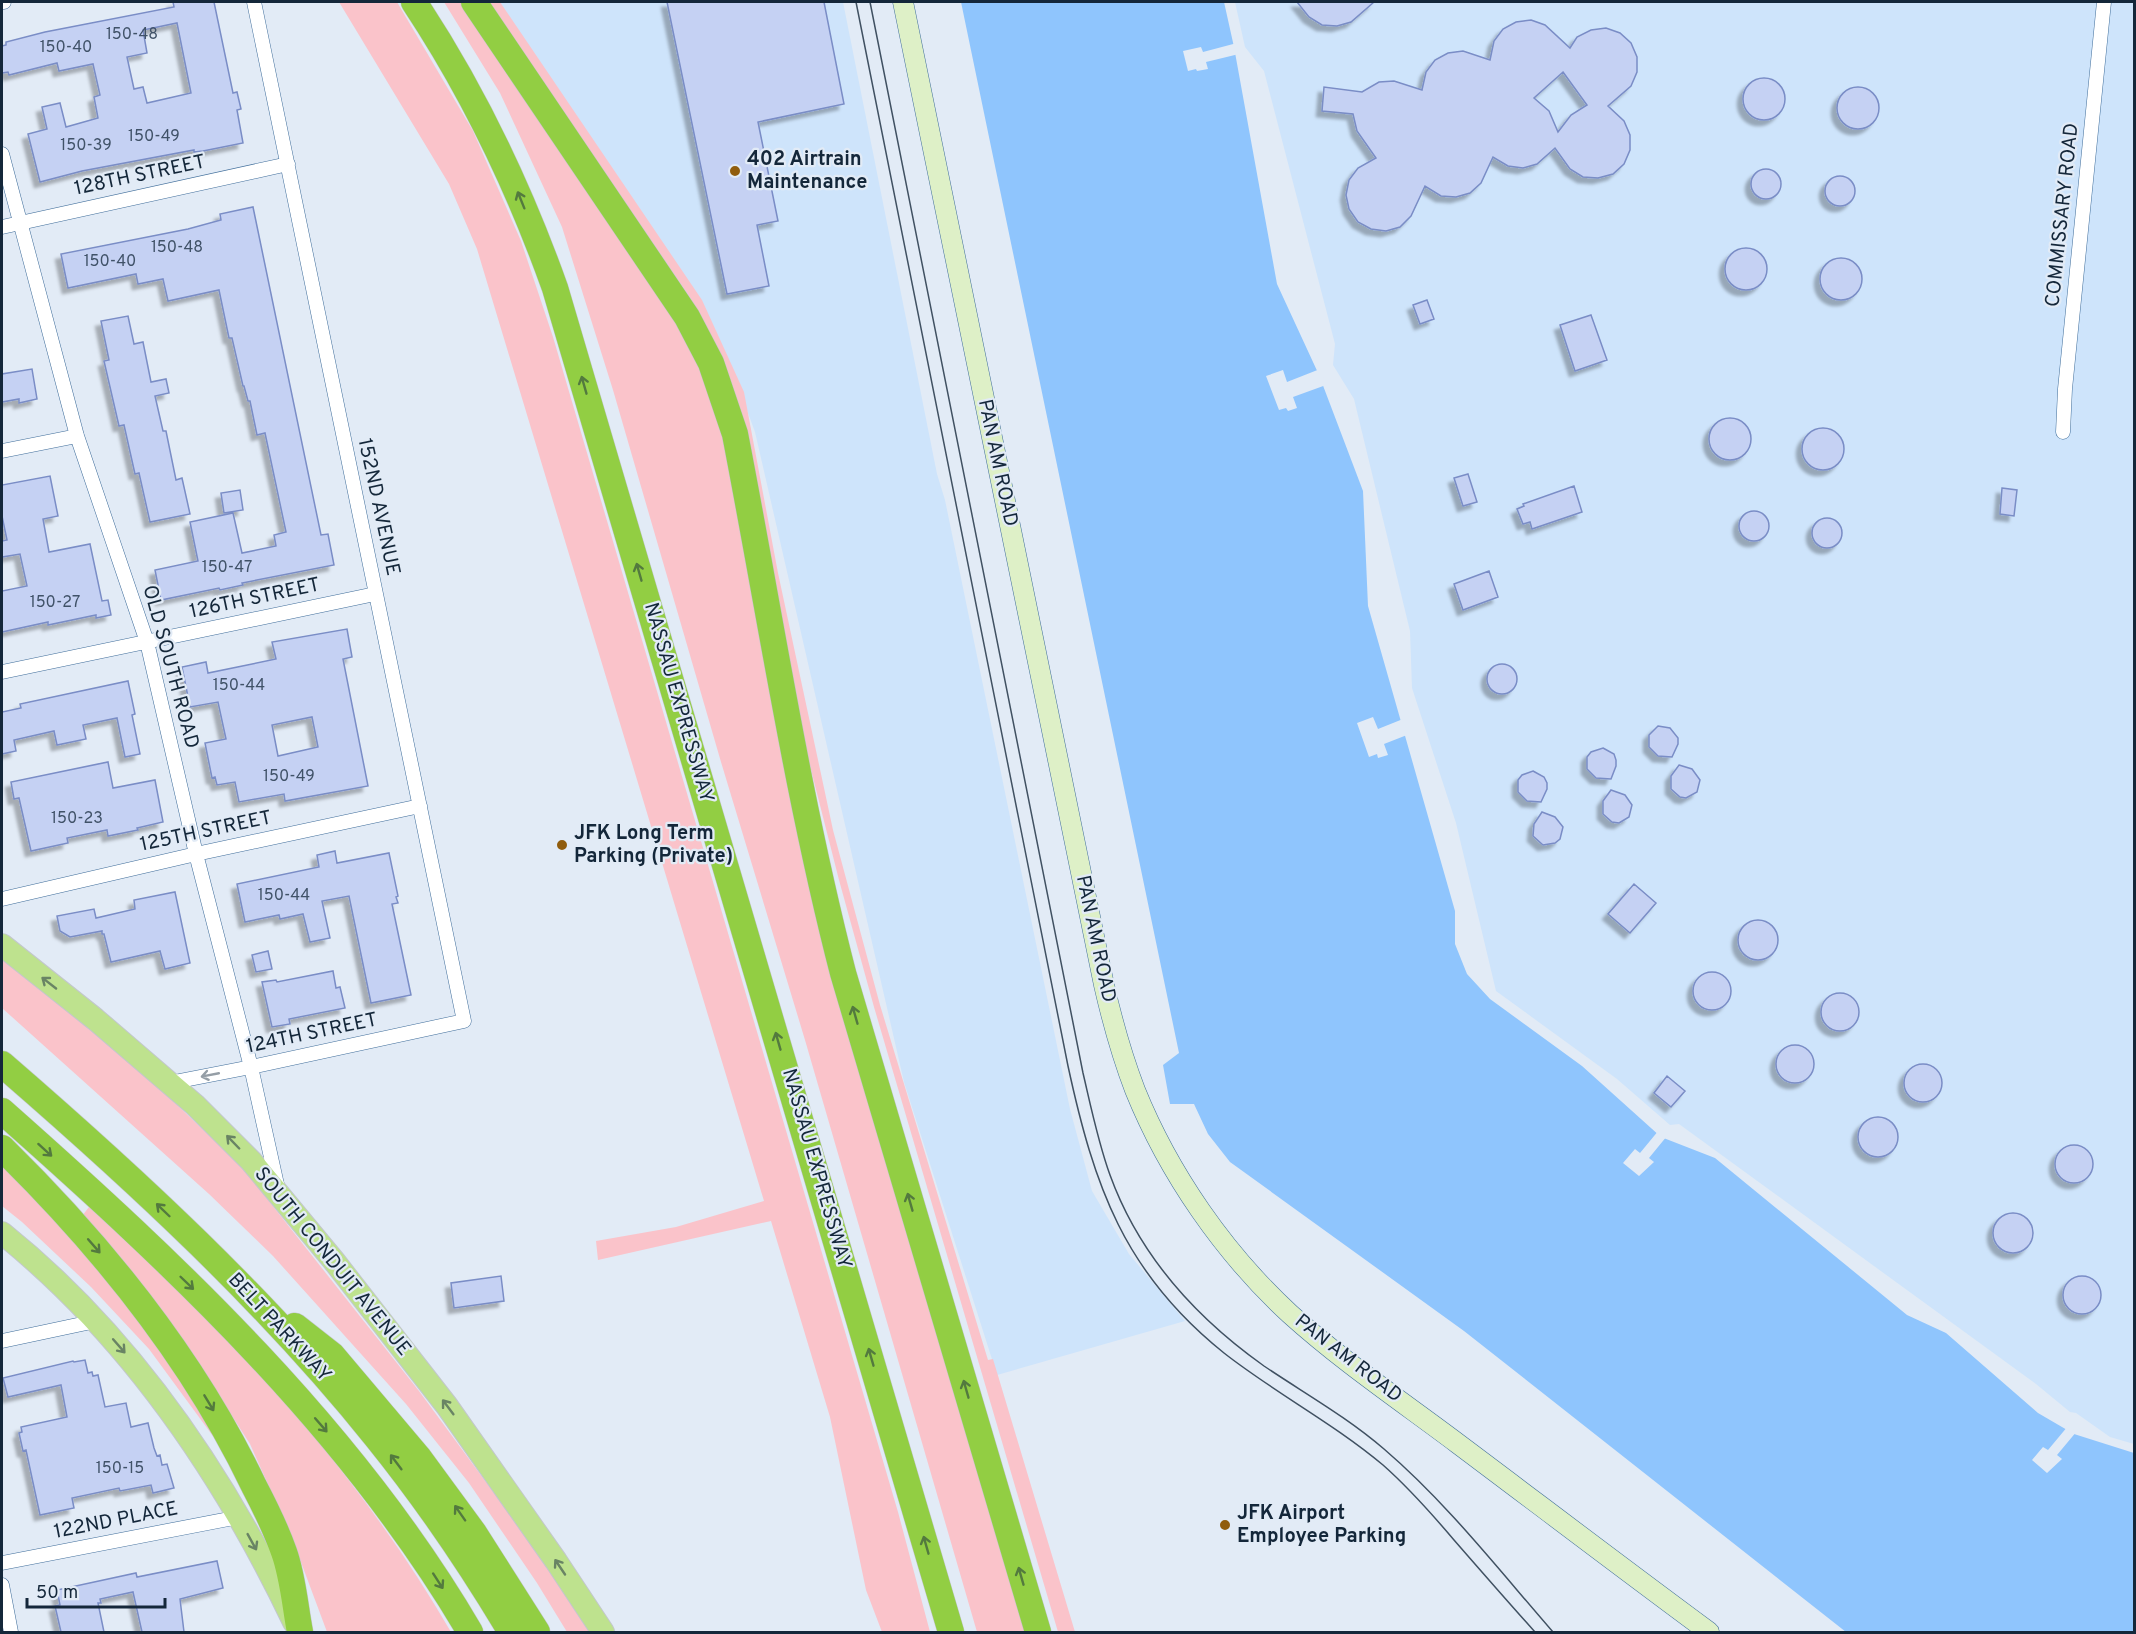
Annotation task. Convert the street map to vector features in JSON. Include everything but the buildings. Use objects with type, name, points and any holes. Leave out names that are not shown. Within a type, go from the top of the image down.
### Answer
[{"type":"highway","name":"NASSAU EXPRESSWAY","points":[[414,2],[460,76],[506,166],[555,288],[951,1632]]},
{"type":"highway","points":[[474,2],[670,290],[700,340],[720,386],[737,444],[799,780],[826,908],[843,973],[1038,1632]]},
{"type":"highway","name":"BELT PARKWAY","points":[[2,1064],[124,1173],[316,1366],[378,1439],[459,1549],[511,1632]]},
{"type":"highway","name":"BELT PARKWAY","points":[[2,1111],[144,1241],[238,1334],[294,1394],[341,1449],[406,1534],[470,1632]]},
{"type":"highway","points":[[2,1148],[75,1224],[117,1272],[193,1376],[247,1471],[285,1554],[300,1632]]},
{"type":"highway","points":[[219,1266],[332,1355],[392,1424],[448,1496],[537,1632]]},
{"type":"main road","name":"SOUTH CONDUIT AVENUE","points":[[2,945],[95,1019],[227,1135],[356,1288],[441,1398],[601,1627]]},
{"type":"main road","points":[[2,1233],[49,1273],[139,1369],[180,1424],[239,1517],[300,1632]]},
{"type":"street","name":"152ND AVENUE","points":[[254,2],[464,1021]]},
{"type":"street","name":"PAN AM ROAD","points":[[903,2],[1104,985],[1121,1050],[1146,1116],[1186,1188],[1214,1228],[1250,1272],[1290,1314],[1347,1360],[1710,1632]]},
{"type":"street","name":"COMMISSARY ROAD","points":[[2063,432],[2104,2]]},
{"type":"street","name":"OLD SOUTH ROAD","points":[[2,154],[18,223],[77,435],[147,642],[196,854],[251,1067],[280,1196]]},
{"type":"street","name":"128TH STREET","points":[[2,227],[288,164]]},
{"type":"street","points":[[2,451],[77,435]]},
{"type":"street","name":"126TH STREET","points":[[2,672],[375,594]]},
{"type":"street","name":"125TH STREET","points":[[2,899],[420,806]]},
{"type":"street","name":"124TH STREET","points":[[169,1083],[464,1021]]},
{"type":"street","points":[[2,1341],[96,1321]]},
{"type":"street","name":"122ND PLACE","points":[[2,1563],[239,1517]]},
{"type":"street","points":[[2,1585],[11,1632]]},
{"type":"shaded area","points":[[339,2],[397,2],[473,131],[521,241],[553,337],[898,1512],[930,1632],[882,1632],[866,1590],[830,1417],[771,1221],[598,1260],[596,1241],[676,1227],[764,1201],[477,249],[449,184]]},
{"type":"shaded area","points":[[444,2],[468,2],[711,374],[769,653],[1028,1632],[977,1632],[805,1040],[721,762],[613,390],[562,227],[500,93]]},
{"type":"shaded area","points":[[485,2],[843,2],[937,474],[945,500],[1070,1109],[1092,1191],[1129,1254],[1185,1321],[997,1375],[904,1082],[755,432],[727,356]]},
{"type":"shaded area","points":[[489,2],[500,2],[702,300],[744,392],[778,573],[833,830],[880,1005],[988,1360],[993,1359],[1075,1632],[1058,1632],[874,1007],[839,880],[808,758],[735,396],[717,347],[691,299]]},
{"type":"shaded area","points":[[1235,2],[2134,2],[2134,1444],[2110,1437],[2076,1413],[2070,1412],[2036,1384],[1679,1124],[1670,1125],[1617,1079],[1496,991],[1456,823],[1412,688],[1410,631],[1354,399],[1333,365],[1335,344],[1264,71],[1245,47]]},
{"type":"shaded area","points":[[2,959],[125,1055],[242,1167],[419,1391],[552,1572],[589,1632],[567,1632],[537,1583],[469,1483],[406,1404],[273,1256],[209,1194],[2,1008]]},
{"type":"shaded area","points":[[2,1161],[48,1205],[179,1367],[229,1458],[149,1349],[91,1287],[2,1206]]},
{"type":"shaded area","points":[[89,1207],[223,1335],[295,1414],[330,1456],[394,1542],[451,1632],[327,1632],[292,1538],[250,1444],[184,1341],[118,1255],[82,1216]]},
{"type":"water","points":[[961,2],[1224,2],[1277,284],[1319,375],[1363,491],[1368,606],[1455,911],[1455,944],[1467,974],[1490,999],[1582,1066],[1661,1137],[1715,1158],[1907,1315],[1946,1333],[2038,1413],[2074,1434],[2134,1453],[2134,1632],[1846,1632],[1464,1331],[1230,1162],[1208,1134],[1194,1104],[1170,1104],[1163,1065],[1179,1053]]},
{"type":"pier","points":[[1237,43],[1239,54],[1206,62],[1208,69],[1188,71],[1183,51],[1201,47],[1203,52]]},
{"type":"pier","points":[[1320,369],[1326,385],[1293,397],[1297,408],[1288,411],[1286,408],[1279,410],[1266,376],[1283,370],[1287,382]]},
{"type":"pier","points":[[1373,717],[1378,729],[1403,719],[1407,735],[1384,744],[1388,755],[1378,758],[1377,754],[1369,757],[1357,723]]},
{"type":"pier","points":[[1659,1130],[1667,1136],[1649,1158],[1654,1162],[1639,1176],[1623,1163],[1635,1149],[1640,1153]]},
{"type":"pier","points":[[2068,1426],[2077,1431],[2057,1455],[2062,1459],[2047,1473],[2032,1460],[2043,1447],[2048,1450]]},
{"type":"tram line","points":[[856,2],[1068,1066],[1089,1150],[1102,1188],[1118,1224],[1138,1259],[1161,1291],[1190,1323],[1243,1368],[1344,1435],[1383,1465],[1429,1511],[1535,1632]]},
{"type":"tram line","points":[[870,2],[1083,1073],[1102,1150],[1122,1204],[1153,1258],[1172,1282],[1215,1327],[1264,1366],[1355,1426],[1384,1449],[1472,1538],[1553,1632]]},
{"type":"place","name":"402 Airtrain Maintenance","points":[[735,171]]},
{"type":"place","name":"JFK Long Term Parking (Private)","points":[[562,845]]},
{"type":"place","name":"JFK Airport Employee Parking","points":[[1225,1525]]}]
